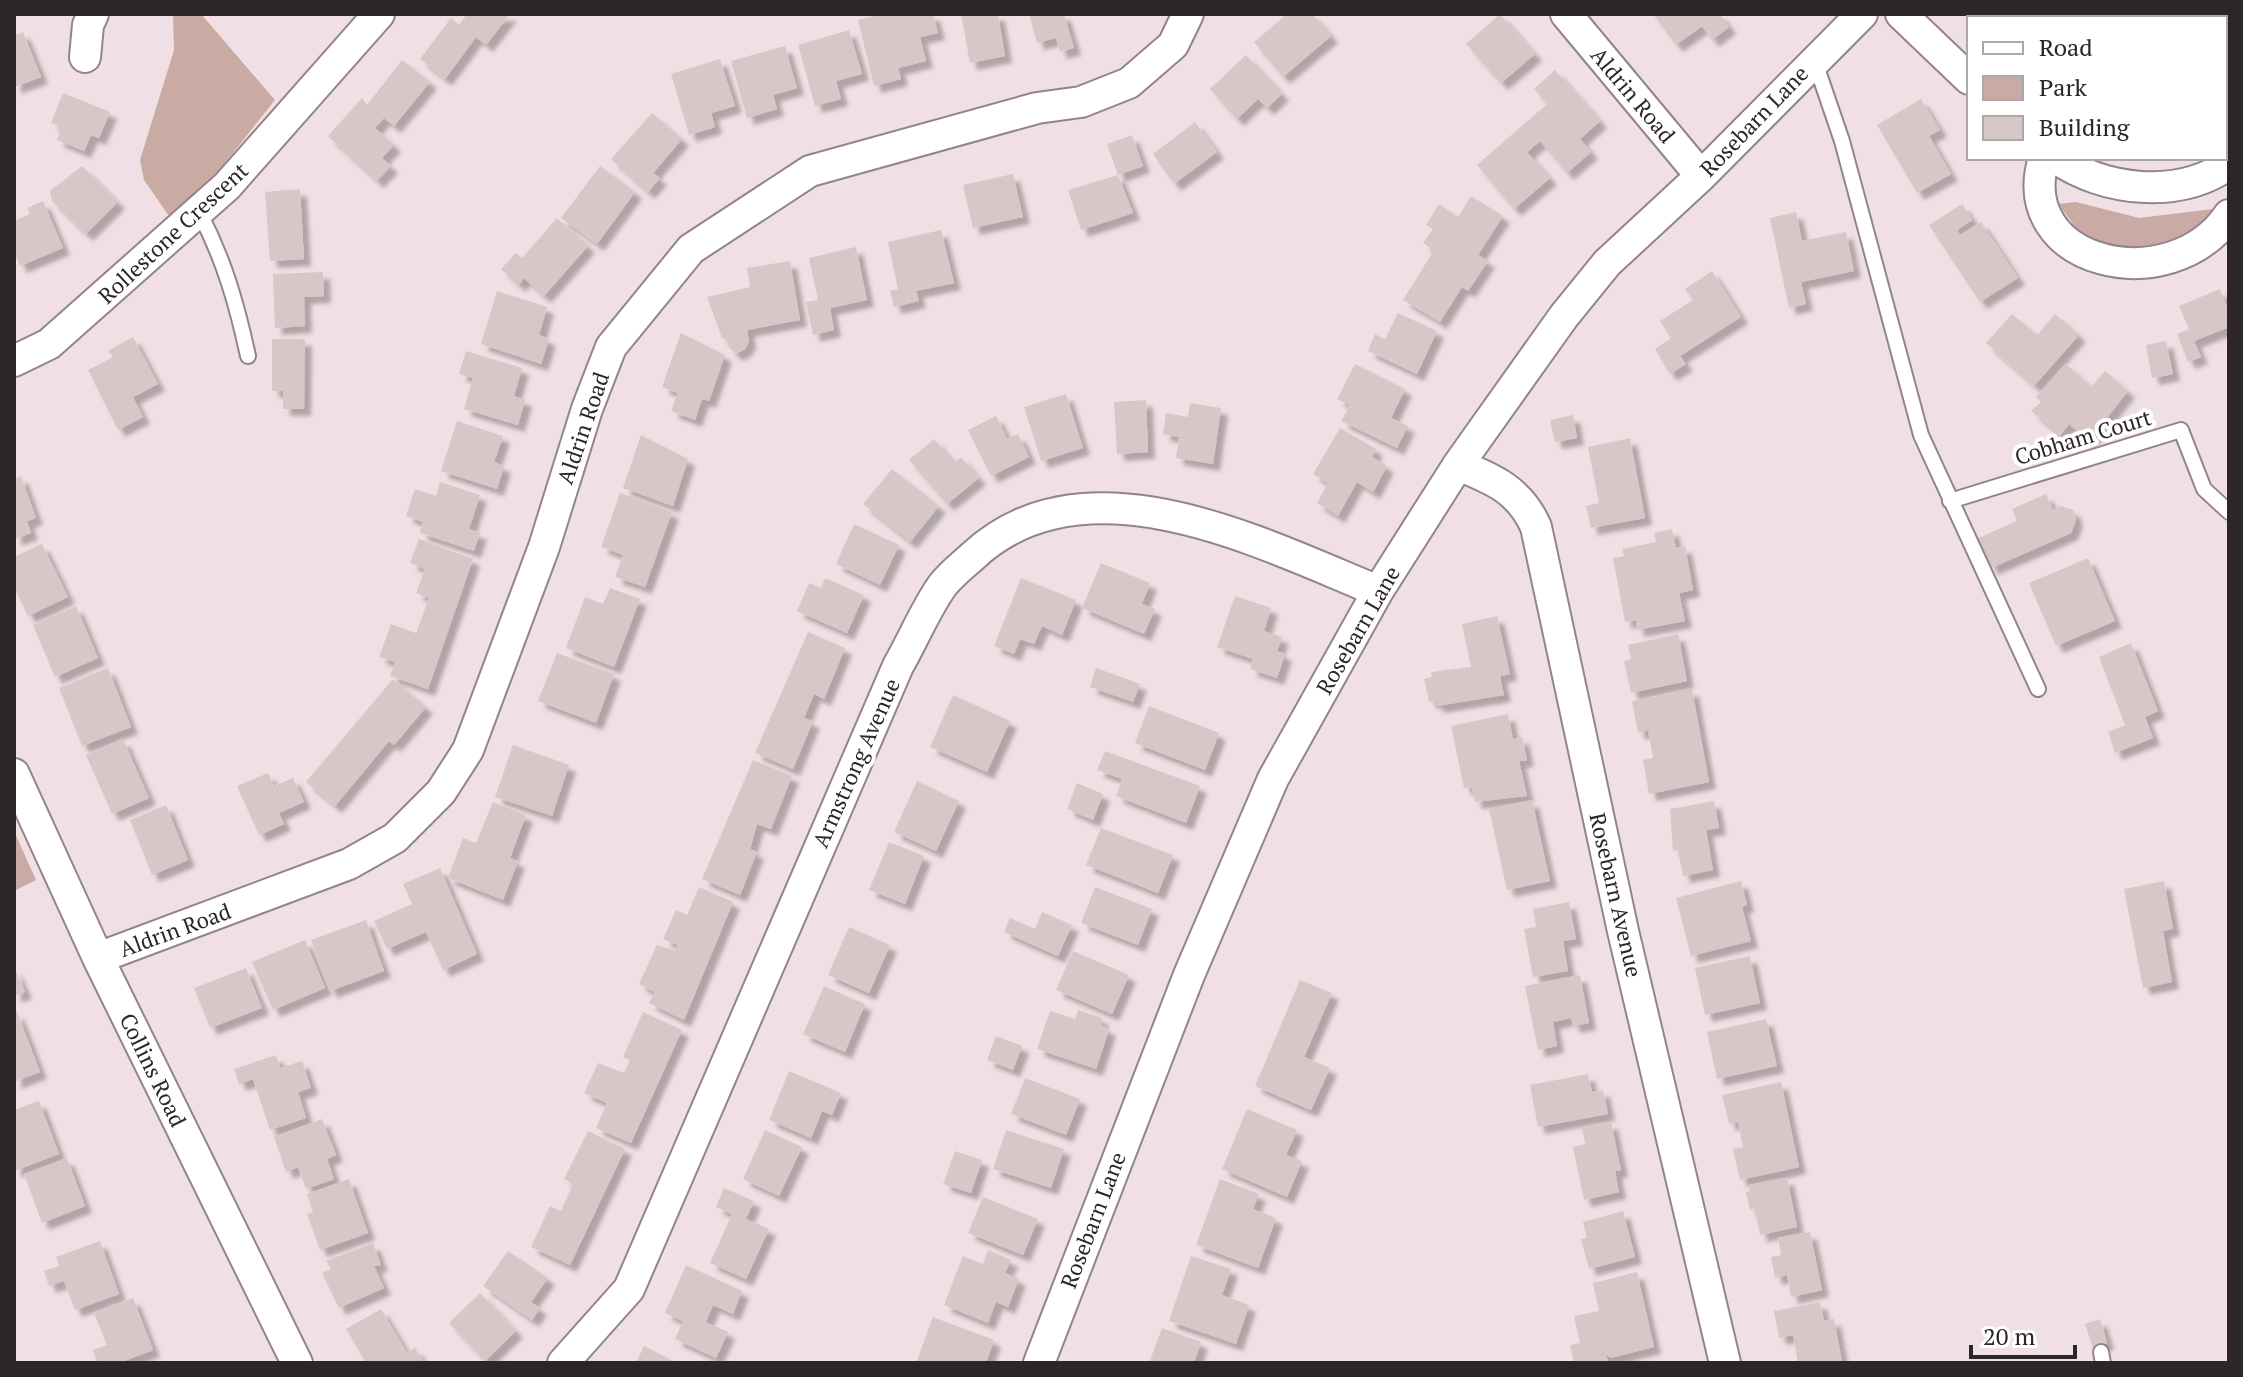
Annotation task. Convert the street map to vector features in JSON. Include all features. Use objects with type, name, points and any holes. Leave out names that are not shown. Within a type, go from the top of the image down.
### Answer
[{"type":"street","points":[[85,57],[88,25],[93,14]]},
{"type":"street","name":"Rollestone Crescent","points":[[14,361],[49,344],[227,186],[379,14]]},
{"type":"street","name":"Aldrin Road","points":[[98,958],[349,864],[395,838],[441,792],[468,750],[544,547],[587,409],[611,347],[691,249],[810,171],[1037,108],[1081,102],[1129,83],[1173,45],[1188,14]]},
{"type":"street","name":"Aldrin Road","points":[[1566,14],[1701,176]]},
{"type":"street","name":"Rosebarn Lane","points":[[1039,1363],[1189,975],[1273,779],[1378,591],[1458,465],[1564,316],[1607,263],[1701,176],[1862,14]]},
{"type":"street","points":[[1901,14],[1967,77]]},
{"type":"street","points":[[2044,160],[2041,186],[2044,205],[2054,226],[2097,260],[2140,265],[2186,253],[2209,239],[2229,215]]},
{"type":"street","points":[[2059,160],[2072,169],[2103,181],[2152,188],[2193,179],[2229,164]]},
{"type":"street","name":"Rosebarn Avenue","points":[[1458,465],[1502,483],[1527,508],[1536,527],[1623,931],[1725,1363]]},
{"type":"street","name":"Armstrong Avenue","points":[[563,1363],[629,1289],[898,666],[943,584],[988,542],[1041,515],[1131,507],[1236,532],[1378,591]]},
{"type":"street","name":"Collins Road","points":[[14,774],[98,958],[297,1363]]},
{"type":"lane","points":[[1814,60],[1842,141],[1921,435],[2038,689]]},
{"type":"lane","points":[[199,212],[219,249],[236,298],[248,356]]},
{"type":"lane","name":"Cobham Court","points":[[1950,501],[2181,430],[2204,489],[2229,512]]},
{"type":"green space","points":[[173,14],[201,14],[275,100],[221,168],[171,219],[144,180],[140,160],[174,50]]},
{"type":"green space","points":[[2076,202],[2139,218],[2221,208],[2187,238],[2170,246],[2129,251],[2084,238],[2058,204]]},
{"type":"green space","points":[[14,831],[36,880],[14,891]]},
{"type":"building","points":[[467,14],[510,14],[486,45],[476,37],[445,79],[420,59],[451,18],[459,25]]},
{"type":"building","points":[[883,14],[933,14],[938,33],[920,37],[926,61],[898,68],[901,79],[874,86],[858,20]]},
{"type":"building","points":[[961,14],[998,14],[1005,56],[970,63]]},
{"type":"building","points":[[1029,14],[1064,14],[1074,48],[1060,52],[1056,38],[1037,43]]},
{"type":"building","points":[[1287,14],[1312,14],[1331,36],[1283,77],[1254,42]]},
{"type":"building","points":[[1500,14],[1535,54],[1501,83],[1466,44]]},
{"type":"building","points":[[1653,14],[1720,14],[1729,27],[1712,40],[1702,26],[1676,45]]},
{"type":"building","points":[[2019,14],[2069,16],[2020,16]]},
{"type":"building","points":[[849,30],[862,74],[836,81],[841,99],[815,106],[798,45]]},
{"type":"building","points":[[23,32],[41,77],[14,87],[14,35]]},
{"type":"building","points":[[785,46],[797,88],[773,95],[777,109],[747,118],[731,61]]},
{"type":"building","points":[[1246,55],[1282,94],[1267,108],[1258,99],[1237,119],[1210,89]]},
{"type":"building","points":[[720,59],[735,106],[711,113],[715,127],[689,135],[671,74]]},
{"type":"building","points":[[402,60],[430,82],[394,126],[384,118],[375,128],[394,145],[382,158],[391,166],[377,181],[328,136],[362,98],[367,105]]},
{"type":"building","points":[[1555,70],[1600,121],[1580,139],[1591,152],[1567,173],[1540,141],[1527,152],[1550,178],[1514,209],[1477,165],[1547,104],[1534,89]]},
{"type":"building","points":[[63,93],[110,112],[99,138],[91,135],[84,151],[57,140],[61,127],[51,123]]},
{"type":"building","points":[[1921,99],[1940,130],[1929,136],[1951,174],[1917,193],[1877,125]]},
{"type":"building","points":[[652,113],[682,139],[653,173],[660,178],[648,192],[611,159]]},
{"type":"building","points":[[1195,122],[1217,152],[1174,184],[1153,154]]},
{"type":"building","points":[[1132,135],[1143,166],[1118,175],[1107,144]]},
{"type":"building","points":[[82,166],[118,202],[86,234],[52,201],[50,191]]},
{"type":"building","points":[[600,166],[635,192],[597,244],[561,218]]},
{"type":"building","points":[[1013,174],[1023,217],[973,228],[963,185]]},
{"type":"building","points":[[1118,175],[1133,213],[1081,230],[1068,190]]},
{"type":"building","points":[[300,189],[304,259],[270,261],[265,192]]},
{"type":"building","points":[[1471,196],[1503,216],[1478,255],[1488,261],[1468,291],[1462,287],[1440,322],[1403,300],[1434,250],[1423,243],[1433,229],[1426,225],[1439,204],[1458,217]]},
{"type":"building","points":[[43,201],[63,248],[20,266],[14,251],[14,221],[30,214],[27,208]]},
{"type":"building","points":[[1962,204],[1972,220],[1957,230],[1960,235],[1981,222],[2018,278],[1980,302],[1929,225]]},
{"type":"building","points":[[1796,212],[1802,241],[1846,232],[1854,271],[1801,282],[1806,304],[1789,308],[1770,218]]},
{"type":"building","points":[[557,218],[588,246],[544,296],[524,278],[519,285],[501,269],[516,253],[522,258]]},
{"type":"building","points":[[941,230],[954,283],[916,291],[919,301],[894,307],[890,291],[898,289],[888,242]]},
{"type":"building","points":[[856,247],[867,300],[830,308],[834,330],[813,335],[806,302],[818,300],[809,258]]},
{"type":"building","points":[[790,261],[800,320],[747,330],[749,341],[745,349],[736,354],[729,348],[727,337],[722,338],[707,297],[750,287],[747,268]]},
{"type":"building","points":[[1712,271],[1741,317],[1680,356],[1686,364],[1670,374],[1655,349],[1671,338],[1660,321],[1693,300],[1685,289]]},
{"type":"building","points":[[323,272],[324,296],[304,297],[305,326],[275,328],[273,274]]},
{"type":"building","points":[[2220,289],[2229,312],[2229,327],[2194,341],[2201,357],[2188,362],[2177,334],[2189,329],[2179,306]]},
{"type":"building","points":[[497,291],[547,307],[539,335],[549,339],[541,364],[481,344]]},
{"type":"building","points":[[1398,313],[1437,331],[1417,374],[1368,351],[1375,334],[1385,339]]},
{"type":"building","points":[[2012,314],[2037,335],[2055,314],[2079,335],[2034,386],[1986,343]]},
{"type":"building","points":[[681,333],[725,355],[709,401],[702,399],[695,420],[671,411],[678,393],[662,387]]},
{"type":"building","points":[[133,337],[158,384],[133,397],[143,417],[118,430],[88,370],[113,357],[108,351]]},
{"type":"building","points":[[272,339],[305,339],[304,409],[283,409],[283,391],[272,391]]},
{"type":"building","points":[[2166,341],[2173,374],[2152,378],[2146,345]]},
{"type":"building","points":[[466,351],[522,368],[514,396],[525,400],[518,425],[464,409],[473,378],[459,374]]},
{"type":"building","points":[[1355,364],[1405,389],[1391,418],[1408,426],[1397,448],[1341,421],[1350,405],[1337,399]]},
{"type":"building","points":[[2066,364],[2091,387],[2105,371],[2128,391],[2089,441],[2069,424],[2060,435],[2031,411],[2041,402],[2036,397]]},
{"type":"building","points":[[1066,394],[1083,448],[1041,461],[1024,407]]},
{"type":"building","points":[[1146,400],[1148,452],[1117,454],[1114,402]]},
{"type":"building","points":[[1190,403],[1221,408],[1213,464],[1176,458],[1179,437],[1163,434],[1166,413],[1188,417]]},
{"type":"building","points":[[1573,415],[1577,438],[1555,442],[1550,420]]},
{"type":"building","points":[[996,416],[1007,439],[1018,434],[1029,457],[991,476],[968,430]]},
{"type":"building","points":[[457,421],[503,436],[494,462],[504,466],[497,489],[441,471]]},
{"type":"building","points":[[1340,428],[1376,449],[1372,457],[1387,466],[1373,492],[1357,482],[1338,516],[1317,503],[1328,483],[1313,474]]},
{"type":"building","points":[[641,435],[688,459],[673,506],[623,488]]},
{"type":"building","points":[[1630,438],[1645,518],[1591,528],[1586,506],[1599,503],[1588,447]]},
{"type":"building","points":[[934,439],[954,463],[961,457],[979,478],[947,504],[909,460]]},
{"type":"building","points":[[892,469],[939,506],[910,542],[863,504]]},
{"type":"building","points":[[21,476],[36,518],[27,521],[31,533],[14,539],[14,479]]},
{"type":"building","points":[[440,482],[480,495],[469,529],[480,533],[474,551],[420,533],[423,522],[406,516],[415,489],[436,496]]},
{"type":"building","points":[[620,493],[672,512],[645,587],[615,577],[623,555],[601,547]]},
{"type":"building","points":[[2046,494],[2053,510],[2061,506],[2073,510],[2076,520],[2071,533],[1991,568],[1978,538],[2017,521],[2012,509]]},
{"type":"building","points":[[854,524],[899,545],[880,585],[836,564]]},
{"type":"building","points":[[1672,529],[1676,548],[1685,546],[1693,590],[1679,593],[1685,621],[1637,630],[1636,620],[1625,622],[1613,558],[1624,556],[1622,549],[1656,542],[1654,533]]},
{"type":"building","points":[[419,539],[473,559],[428,689],[390,676],[395,662],[379,657],[391,624],[416,633],[429,598],[416,593],[425,569],[410,563]]},
{"type":"building","points":[[42,544],[68,597],[28,616],[14,587],[14,557]]},
{"type":"building","points":[[2088,558],[2115,621],[2056,646],[2029,583]]},
{"type":"building","points":[[1101,563],[1150,583],[1142,604],[1155,609],[1144,634],[1082,608]]},
{"type":"building","points":[[825,578],[864,595],[847,633],[797,611],[809,583],[821,588]]},
{"type":"building","points":[[1021,578],[1076,600],[1062,635],[1042,626],[1034,644],[1020,639],[1014,654],[994,646]]},
{"type":"building","points":[[610,588],[640,599],[614,667],[566,648],[585,597],[603,604]]},
{"type":"building","points":[[1235,596],[1271,608],[1264,631],[1282,637],[1277,651],[1285,654],[1277,678],[1250,669],[1253,659],[1217,647]]},
{"type":"building","points":[[76,606],[98,658],[55,677],[33,625]]},
{"type":"building","points":[[1497,616],[1510,674],[1500,676],[1504,695],[1437,706],[1436,702],[1429,701],[1424,679],[1432,677],[1431,672],[1471,667],[1462,624]]},
{"type":"building","points":[[808,632],[845,648],[824,699],[814,694],[804,718],[813,721],[793,769],[755,753]]},
{"type":"building","points":[[1678,634],[1687,681],[1631,693],[1624,661],[1631,659],[1628,645]]},
{"type":"building","points":[[2131,643],[2158,711],[2145,717],[2153,738],[2115,753],[2108,732],[2125,725],[2099,657]]},
{"type":"building","points":[[557,653],[614,674],[596,723],[538,701]]},
{"type":"building","points":[[108,668],[131,727],[82,746],[59,688]]},
{"type":"building","points":[[1096,668],[1140,684],[1133,702],[1090,687]]},
{"type":"building","points":[[393,679],[426,707],[394,745],[389,741],[335,806],[306,782]]},
{"type":"building","points":[[1692,689],[1709,782],[1649,794],[1643,760],[1653,758],[1651,746],[1648,730],[1638,733],[1632,701]]},
{"type":"building","points":[[953,695],[1010,721],[987,772],[930,747]]},
{"type":"building","points":[[1149,706],[1219,733],[1205,770],[1135,743]]},
{"type":"building","points":[[1508,714],[1513,739],[1522,737],[1527,760],[1519,761],[1527,796],[1475,802],[1472,787],[1464,788],[1451,726]]},
{"type":"building","points":[[123,739],[149,798],[112,814],[86,755]]},
{"type":"building","points":[[513,745],[569,765],[552,816],[495,797]]},
{"type":"building","points":[[1105,751],[1200,786],[1186,823],[1116,796],[1122,779],[1097,770]]},
{"type":"building","points":[[753,760],[792,776],[771,829],[757,824],[750,849],[757,852],[740,895],[702,879]]},
{"type":"building","points":[[268,773],[274,786],[293,778],[304,802],[279,813],[284,824],[259,835],[237,786]]},
{"type":"building","points":[[917,781],[959,801],[936,851],[894,832]]},
{"type":"building","points":[[1077,783],[1103,794],[1093,820],[1067,809]]},
{"type":"building","points":[[1532,800],[1550,881],[1507,890],[1489,809]]},
{"type":"building","points":[[1714,801],[1719,828],[1706,830],[1713,870],[1683,876],[1678,850],[1673,851],[1670,809]]},
{"type":"building","points":[[493,802],[526,815],[510,858],[518,861],[503,900],[448,878],[463,838],[476,843]]},
{"type":"building","points":[[166,805],[188,860],[152,875],[130,820]]},
{"type":"building","points":[[1101,828],[1173,855],[1158,893],[1086,865]]},
{"type":"building","points":[[889,842],[924,856],[905,904],[869,890]]},
{"type":"building","points":[[440,868],[477,954],[443,970],[426,932],[387,949],[374,921],[412,904],[403,884]]},
{"type":"building","points":[[1741,881],[1747,905],[1742,907],[1751,941],[1691,956],[1676,898]]},
{"type":"building","points":[[2164,881],[2173,929],[2163,931],[2172,982],[2143,988],[2124,889]]},
{"type":"building","points":[[699,887],[733,902],[684,1020],[649,1003],[655,992],[639,984],[657,945],[675,951],[678,945],[663,939],[676,910],[687,915]]},
{"type":"building","points":[[1095,887],[1152,909],[1138,945],[1081,923]]},
{"type":"building","points":[[1569,902],[1576,939],[1563,941],[1568,971],[1533,977],[1524,929],[1536,927],[1533,909]]},
{"type":"building","points":[[1042,912],[1072,925],[1058,956],[1004,932],[1010,918],[1035,929]]},
{"type":"building","points":[[366,920],[384,971],[330,991],[311,940]]},
{"type":"building","points":[[849,927],[890,945],[869,993],[828,975]]},
{"type":"building","points":[[305,940],[325,988],[273,1010],[252,962]]},
{"type":"building","points":[[1073,951],[1129,975],[1112,1014],[1056,990]]},
{"type":"building","points":[[1750,956],[1760,1003],[1705,1015],[1695,968]]},
{"type":"building","points":[[14,967],[25,992],[14,996]]},
{"type":"building","points":[[246,968],[262,1008],[210,1028],[194,988]]},
{"type":"building","points":[[1580,975],[1589,1023],[1573,1026],[1571,1018],[1553,1022],[1557,1046],[1538,1050],[1525,986]]},
{"type":"building","points":[[1300,980],[1332,993],[1304,1057],[1330,1068],[1311,1110],[1255,1086]]},
{"type":"building","points":[[824,986],[865,1004],[845,1052],[803,1034]]},
{"type":"building","points":[[1078,1010],[1102,1018],[1100,1025],[1109,1029],[1096,1069],[1037,1049],[1050,1011],[1075,1019]]},
{"type":"building","points":[[17,1012],[40,1072],[14,1082],[14,1013]]},
{"type":"building","points":[[643,1012],[682,1030],[631,1143],[596,1128],[607,1103],[584,1093],[598,1063],[624,1073],[630,1060],[623,1057]]},
{"type":"building","points":[[1766,1019],[1777,1066],[1717,1079],[1707,1032]]},
{"type":"building","points":[[996,1036],[1022,1046],[1013,1070],[987,1060]]},
{"type":"building","points":[[276,1055],[280,1068],[302,1061],[311,1088],[298,1092],[306,1118],[270,1130],[253,1079],[239,1084],[234,1069]]},
{"type":"building","points":[[789,1071],[841,1093],[832,1115],[822,1111],[811,1138],[769,1120]]},
{"type":"building","points":[[1588,1074],[1592,1092],[1603,1090],[1608,1114],[1538,1127],[1530,1085]]},
{"type":"building","points":[[1025,1078],[1080,1099],[1066,1135],[1011,1114]]},
{"type":"building","points":[[1781,1082],[1799,1167],[1740,1180],[1733,1149],[1743,1147],[1738,1122],[1729,1124],[1722,1095]]},
{"type":"building","points":[[39,1101],[59,1154],[14,1171],[14,1110]]},
{"type":"building","points":[[1247,1109],[1297,1130],[1286,1155],[1302,1161],[1287,1197],[1222,1169]]},
{"type":"building","points":[[322,1119],[336,1155],[327,1159],[334,1179],[306,1189],[298,1167],[286,1172],[274,1137]]},
{"type":"building","points":[[1611,1122],[1621,1170],[1615,1171],[1619,1192],[1584,1200],[1573,1147],[1585,1144],[1582,1128]]},
{"type":"building","points":[[765,1130],[802,1147],[779,1196],[743,1179]]},
{"type":"building","points":[[1006,1130],[1064,1149],[1051,1188],[993,1169]]},
{"type":"building","points":[[588,1131],[625,1149],[570,1265],[531,1247],[550,1206],[561,1211],[573,1184],[564,1179]]},
{"type":"building","points":[[955,1151],[982,1160],[971,1193],[943,1184]]},
{"type":"building","points":[[67,1158],[85,1206],[42,1223],[24,1174]]},
{"type":"building","points":[[1787,1178],[1797,1227],[1760,1235],[1755,1209],[1750,1210],[1746,1192],[1750,1191],[1749,1185]]},
{"type":"building","points":[[349,1179],[368,1233],[320,1250],[307,1214],[313,1212],[307,1194]]},
{"type":"building","points":[[1220,1179],[1259,1194],[1253,1209],[1276,1218],[1258,1268],[1196,1245]]},
{"type":"building","points":[[724,1188],[754,1201],[746,1219],[769,1229],[746,1279],[710,1263],[732,1214],[716,1207]]},
{"type":"building","points":[[983,1197],[1038,1219],[1023,1255],[968,1233]]},
{"type":"building","points":[[1623,1211],[1635,1257],[1589,1269],[1581,1239],[1587,1238],[1583,1222]]},
{"type":"building","points":[[1810,1232],[1822,1290],[1791,1297],[1787,1275],[1775,1278],[1771,1257],[1781,1255],[1778,1238]]},
{"type":"building","points":[[100,1241],[119,1294],[75,1310],[64,1281],[49,1286],[44,1271],[59,1266],[56,1257]]},
{"type":"building","points":[[373,1243],[381,1265],[374,1266],[384,1288],[339,1308],[322,1273],[331,1269],[326,1261]]},
{"type":"building","points":[[988,1250],[1011,1260],[1005,1273],[1019,1279],[1008,1307],[996,1302],[988,1323],[944,1305],[963,1256],[983,1264]]},
{"type":"building","points":[[508,1251],[548,1278],[531,1302],[540,1308],[532,1320],[483,1286]]},
{"type":"building","points":[[1191,1256],[1231,1269],[1222,1295],[1249,1305],[1236,1344],[1169,1321]]},
{"type":"building","points":[[686,1265],[742,1291],[733,1314],[713,1305],[706,1322],[728,1332],[716,1358],[675,1339],[683,1321],[665,1313]]},
{"type":"building","points":[[1637,1272],[1654,1347],[1610,1358],[1606,1354],[1608,1362],[1605,1363],[1574,1363],[1570,1345],[1580,1343],[1574,1316],[1599,1311],[1593,1283]]},
{"type":"building","points":[[480,1293],[516,1331],[485,1361],[449,1323]]},
{"type":"building","points":[[133,1298],[153,1350],[119,1363],[97,1363],[93,1350],[107,1345],[94,1313]]},
{"type":"building","points":[[1820,1302],[1824,1321],[1834,1319],[1842,1361],[1798,1363],[1793,1335],[1779,1338],[1774,1311]]},
{"type":"building","points":[[381,1309],[407,1353],[415,1348],[424,1363],[366,1363],[346,1329]]},
{"type":"building","points":[[933,1317],[994,1340],[986,1363],[916,1363]]},
{"type":"building","points":[[2100,1319],[2107,1343],[2093,1348],[2085,1324]]},
{"type":"building","points":[[1162,1328],[1201,1342],[1194,1363],[1149,1363]]},
{"type":"building","points":[[644,1346],[677,1363],[636,1363]]}]
